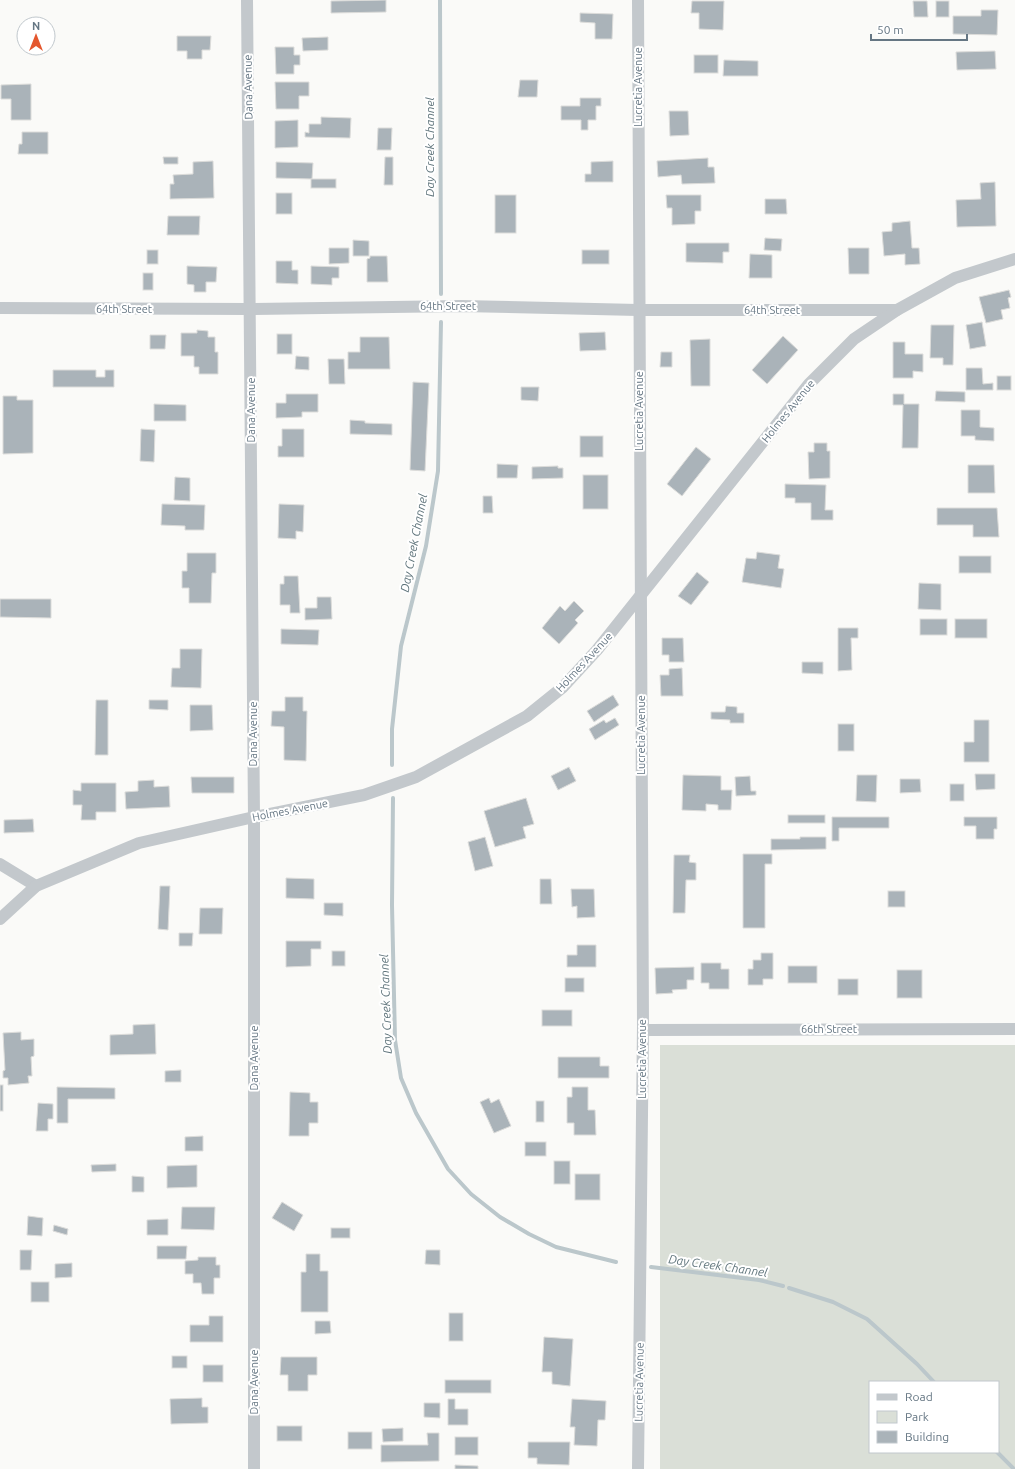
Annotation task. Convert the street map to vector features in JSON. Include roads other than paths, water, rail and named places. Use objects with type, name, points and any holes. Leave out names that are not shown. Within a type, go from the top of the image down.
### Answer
[{"type":"street","name":"Dana Avenue","points":[[247,0],[254,817],[254,1469]]},
{"type":"street","name":"Lucretia Avenue","points":[[638,0],[638,310],[643,1030],[638,1469]]},
{"type":"street","name":"Holmes Avenue","points":[[0,919],[36,886],[139,844],[254,817],[364,795],[416,777],[527,716],[572,677],[597,650],[640,598],[809,384],[854,339],[896,310],[955,278],[1015,259]]},
{"type":"street","name":"64th Street","points":[[0,308],[250,309],[461,306],[638,310],[896,310]]},
{"type":"street","points":[[0,864],[36,886]]},
{"type":"street","name":"66th Street","points":[[643,1030],[1015,1029]]},
{"type":"waterway","name":"Day Creek Channel","points":[[440,0],[441,294]]},
{"type":"waterway","name":"Day Creek Channel","points":[[392,765],[392,729],[401,646],[426,546],[438,471],[441,322]]},
{"type":"waterway","name":"Day Creek Channel","points":[[393,798],[392,905],[395,1040],[401,1078],[416,1113],[448,1169],[471,1194],[500,1217],[529,1234],[556,1247],[616,1262]]},
{"type":"waterway","name":"Day Creek Channel","points":[[651,1267],[759,1280],[783,1286]]},
{"type":"waterway","name":"Day Creek Channel","points":[[789,1288],[833,1302],[867,1319],[917,1364],[933,1381]]},
{"type":"waterway","name":"Day Creek Channel","points":[[998,1453],[1014,1469]]}]
